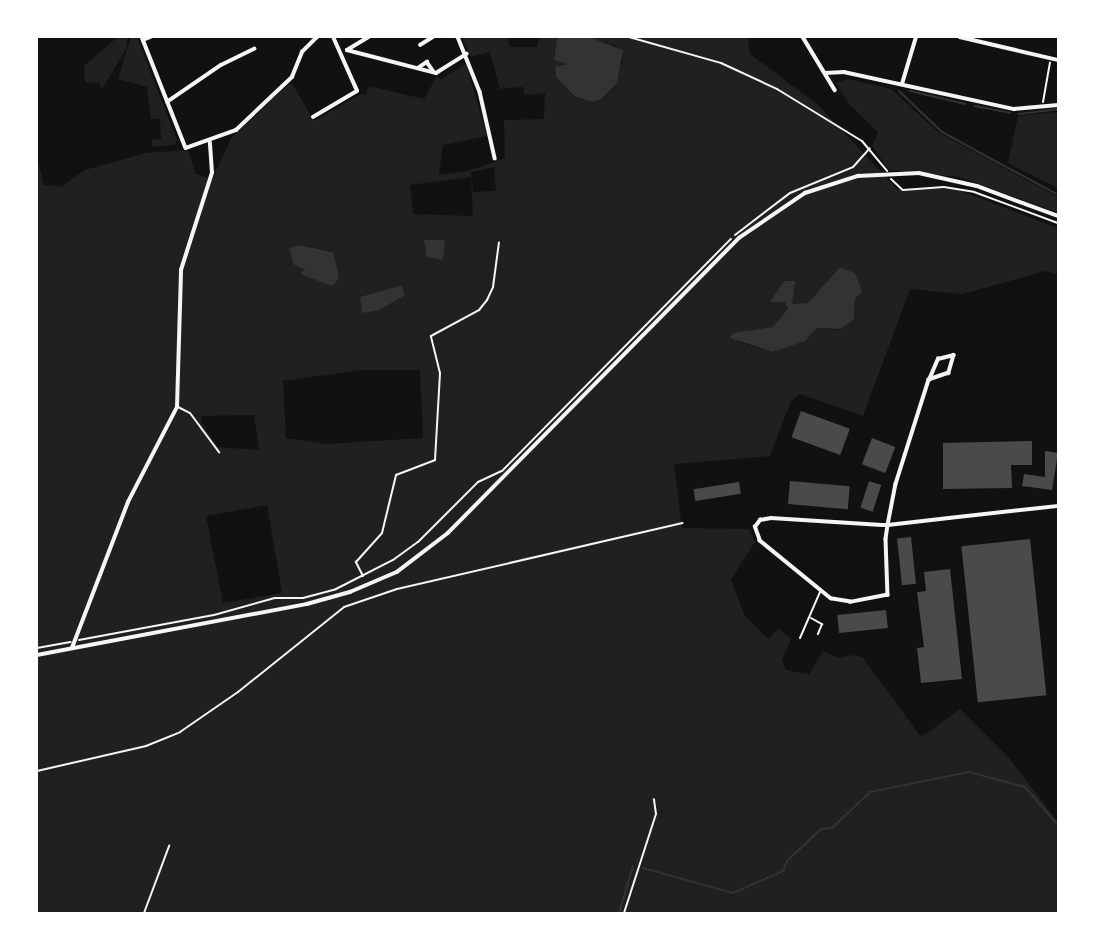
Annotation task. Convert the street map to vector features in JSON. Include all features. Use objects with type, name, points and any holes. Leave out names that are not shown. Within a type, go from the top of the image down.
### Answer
[{"type":"street","points":[[150,37],[142,38],[186,148],[210,143],[236,131],[292,77],[302,52],[317,37]]},
{"type":"street","points":[[313,117],[357,90],[345,52],[332,37]]},
{"type":"street","points":[[345,52],[369,37]]},
{"type":"street","points":[[420,45],[433,37]]},
{"type":"street","points":[[457,37],[467,54],[495,158]]},
{"type":"street","points":[[803,37],[835,90]]},
{"type":"street","points":[[902,84],[916,37]]},
{"type":"street","points":[[960,37],[1058,60]]},
{"type":"street","points":[[167,102],[221,65],[254,49]]},
{"type":"street","points":[[345,52],[436,74]]},
{"type":"street","points":[[436,74],[467,54]]},
{"type":"street","points":[[418,68],[427,62],[436,74]]},
{"type":"street","points":[[825,73],[844,72],[1014,109],[1058,105]]},
{"type":"street","points":[[72,648],[128,502],[177,407],[181,270],[212,173],[210,143]]},
{"type":"street","points":[[37,655],[307,604],[362,588],[397,572],[448,533],[752,227],[813,190],[885,170],[891,175],[956,180],[1058,216]]},
{"type":"street","points":[[929,380],[949,373],[954,355],[938,359],[929,380],[896,484],[888,525],[888,595],[851,602],[820,592],[760,541],[755,531],[757,523],[781,518],[888,525],[1058,506]]},
{"type":"lane","points":[[177,407],[190,413],[219,452]]},
{"type":"lane","points":[[800,638],[820,592]]},
{"type":"lane","points":[[809,617],[822,624],[818,634]]},
{"type":"path","points":[[629,37],[721,63],[777,89],[870,148],[885,170]]},
{"type":"path","points":[[1043,106],[1051,58]]},
{"type":"path","points":[[37,648],[214,615],[275,598],[303,598],[364,577],[418,542],[478,482],[502,471],[742,228],[790,193],[853,167],[870,148]]},
{"type":"path","points":[[891,175],[903,190],[956,188],[1058,223]]},
{"type":"path","points":[[364,577],[356,562],[382,533],[396,475],[435,460],[440,373],[431,336],[487,300],[494,287],[499,242]]},
{"type":"path","points":[[37,771],[146,747],[180,732],[238,692],[344,607],[397,589],[682,523]]},
{"type":"path","points":[[624,913],[656,814],[654,799]]},
{"type":"path","points":[[144,913],[169,846]]},
{"type":"shaded area","points":[[118,37],[128,37],[126,49],[102,89],[99,82],[85,83],[84,66]]},
{"type":"shaded area","points":[[131,37],[137,37],[177,140],[174,145],[152,147],[152,140],[161,139],[160,119],[151,119],[147,87],[118,79]]},
{"type":"shaded area","points":[[462,37],[509,37],[509,47],[537,47],[539,37],[557,37],[554,58],[568,64],[555,68],[556,77],[573,96],[592,102],[617,83],[617,67],[623,63],[617,46],[586,37],[748,37],[750,54],[818,105],[897,189],[956,189],[1058,228],[1058,274],[1046,271],[962,294],[910,289],[863,416],[800,394],[791,401],[770,456],[674,464],[682,528],[749,529],[755,542],[731,579],[744,614],[758,629],[769,639],[778,628],[791,639],[782,660],[786,670],[809,674],[823,651],[839,658],[854,655],[863,658],[921,737],[960,709],[1009,758],[1058,822],[1058,913],[37,913],[37,156],[44,185],[61,187],[85,170],[146,153],[188,150],[196,174],[212,179],[232,137],[291,82],[314,121],[361,94],[366,95],[369,86],[424,99],[437,76],[440,80],[466,64],[487,136],[443,145],[439,175],[471,170],[505,158],[504,120],[544,119],[545,93],[525,95],[523,87],[500,89],[490,52],[471,57]],"holes":[[[494,167],[496,191],[473,192],[471,172]],[[471,177],[473,216],[413,214],[410,185]],[[299,245],[332,251],[339,275],[331,286],[300,274],[305,269],[294,265],[292,253]],[[840,267],[855,273],[861,289],[855,299],[855,316],[838,330],[817,328],[810,336],[774,352],[742,343],[732,333],[773,327],[789,306],[785,302],[770,302],[795,281],[791,304],[808,303]],[[402,285],[405,295],[362,312],[360,297]],[[361,370],[420,370],[423,438],[326,444],[286,438],[283,381]],[[254,415],[259,450],[217,447],[201,422],[201,416]],[[267,505],[282,593],[223,603],[206,516]]]},
{"type":"shaded area","points":[[557,37],[589,37],[623,50],[617,83],[601,99],[592,102],[574,96],[556,77],[555,67],[568,64],[554,60]]},
{"type":"shaded area","points":[[847,79],[891,89],[939,133],[1058,197],[1058,213],[960,177],[889,170],[872,146],[878,132],[848,103],[836,83]]},
{"type":"shaded area","points":[[1058,112],[1058,188],[1008,163],[1018,116]]},
{"type":"shaded area","points":[[424,240],[445,240],[443,260],[427,257]]},
{"type":"shaded area","points":[[299,245],[333,252],[339,275],[336,283],[331,286],[300,274],[305,269],[294,265],[289,249]]},
{"type":"shaded area","points":[[840,267],[855,273],[862,291],[855,299],[854,319],[841,329],[817,328],[805,341],[773,352],[730,338],[732,333],[773,327],[788,308],[785,302],[770,302],[784,281],[795,281],[792,304],[808,303]]},
{"type":"shaded area","points":[[402,285],[405,295],[379,310],[362,313],[360,297]]},
{"type":"building","points":[[801,411],[850,429],[840,455],[791,437]]},
{"type":"building","points":[[872,438],[895,447],[885,473],[862,464]]},
{"type":"building","points":[[1032,441],[1032,465],[1011,465],[1012,488],[943,489],[943,443]]},
{"type":"building","points":[[1045,451],[1058,453],[1052,490],[1022,486],[1024,474],[1045,477]]},
{"type":"building","points":[[790,481],[850,486],[848,509],[788,504]]},
{"type":"building","points":[[869,481],[881,485],[873,512],[860,508]]},
{"type":"building","points":[[739,482],[741,494],[695,501],[694,489]]},
{"type":"building","points":[[911,537],[916,584],[902,585],[897,538]]},
{"type":"building","points":[[1030,539],[1046,695],[978,702],[961,546]]},
{"type":"building","points":[[950,569],[962,679],[921,683],[917,648],[924,647],[917,592],[926,591],[924,572]]},
{"type":"building","points":[[886,610],[888,628],[839,633],[837,615]]},
{"type":"waterway","points":[[899,91],[942,132],[1058,195]]},
{"type":"waterway","points":[[910,91],[966,104]]},
{"type":"waterway","points":[[975,106],[1010,113]]},
{"type":"waterway","points":[[1019,114],[1058,109]]},
{"type":"waterway","points":[[643,868],[733,893],[783,871],[787,861],[821,829],[832,828],[870,792],[969,772],[1025,787],[1058,825]]},
{"type":"waterway","points":[[619,913],[633,866]]}]
